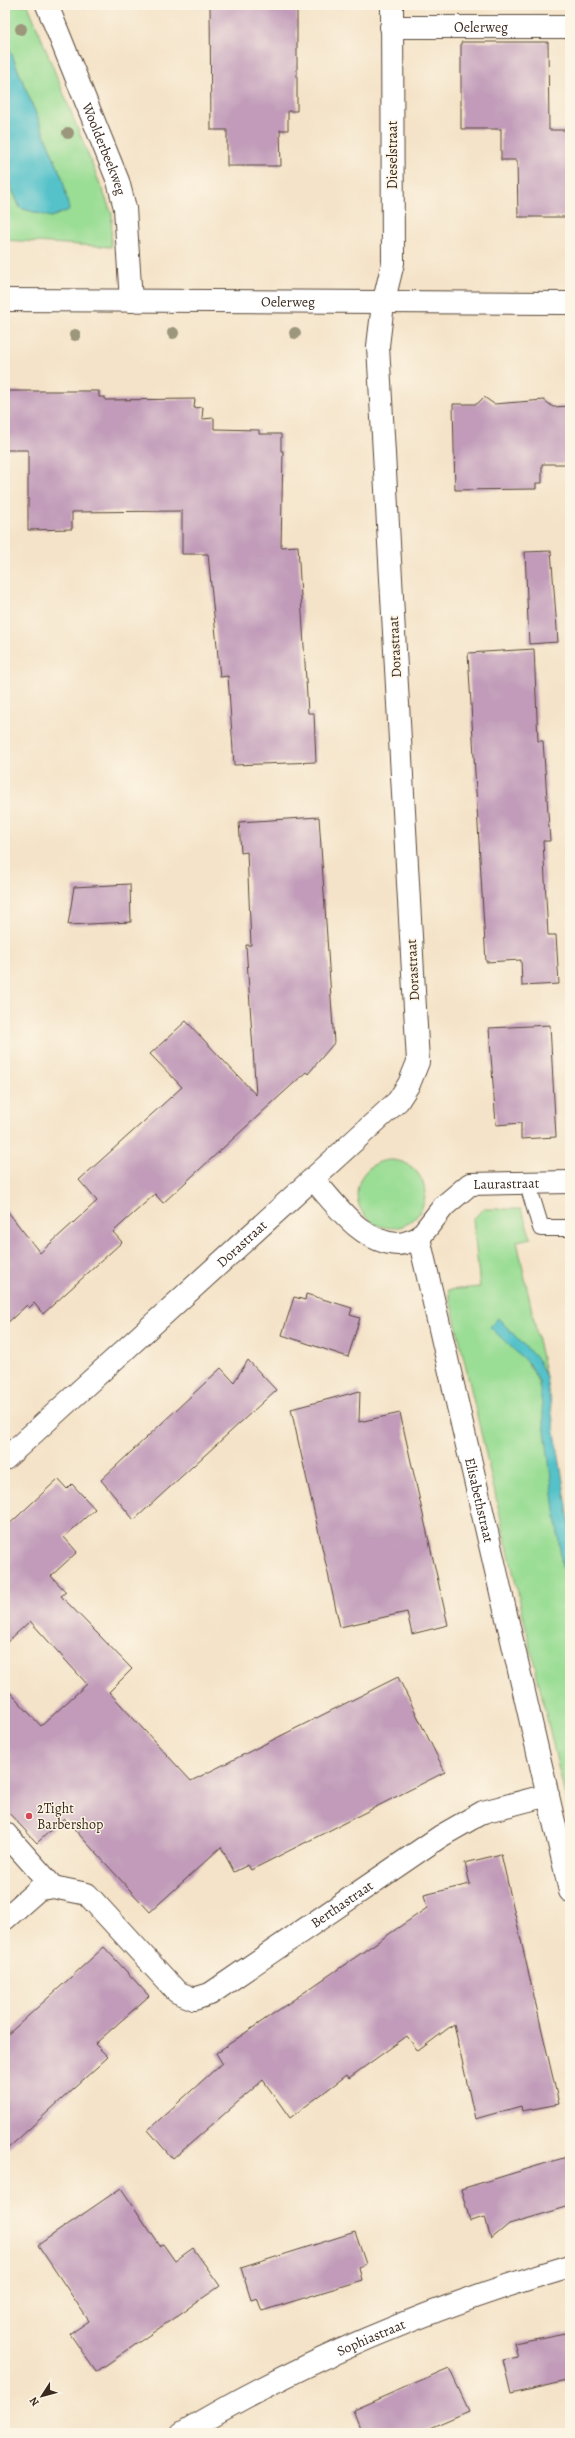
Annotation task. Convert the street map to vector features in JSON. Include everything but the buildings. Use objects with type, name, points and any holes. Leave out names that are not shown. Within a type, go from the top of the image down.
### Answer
[{"type":"street","name":"Woolderbeekweg","points":[[47,5],[118,181],[125,208],[131,301]]},
{"type":"street","name":"Dieselstraat","points":[[383,304],[393,263],[392,5]]},
{"type":"street","name":"Oelerweg","points":[[392,27],[570,27]]},
{"type":"street","name":"Oelerweg","points":[[5,300],[383,304],[570,303]]},
{"type":"street","name":"Dorastraat","points":[[5,1459],[398,1101],[409,1084],[418,1062],[378,346],[383,304]]},
{"type":"street","points":[[313,1179],[354,1224],[378,1240],[399,1244],[419,1238]]},
{"type":"street","name":"Laurastraat","points":[[419,1238],[444,1206],[470,1184],[570,1182]]},
{"type":"street","name":"Elisabethstraat","points":[[419,1238],[570,1891]]},
{"type":"street","name":"Berthastraat","points":[[53,1887],[87,1894],[177,1992],[194,1999],[210,1994],[441,1836],[483,1812],[548,1795]]},
{"type":"street","points":[[5,1833],[53,1887],[39,1890],[5,1919]]},
{"type":"street","name":"Sophiastraat","points":[[182,2433],[227,2406],[280,2378],[345,2348],[471,2298],[570,2266]]},
{"type":"lane","points":[[527,1182],[541,1228],[570,1228]]},
{"type":"green space","points":[[5,5],[28,5],[112,214],[111,247],[5,240],[5,172],[20,208],[63,180],[5,38]]},
{"type":"green space","points":[[384,1160],[398,1160],[410,1165],[420,1175],[425,1187],[425,1201],[420,1213],[410,1223],[398,1228],[384,1228],[372,1223],[362,1213],[357,1201],[357,1187],[362,1175],[372,1165]]},
{"type":"green space","points":[[483,1209],[521,1209],[531,1238],[517,1241],[546,1377],[538,1360],[490,1327],[518,1352],[531,1368],[536,1377],[544,1403],[566,1598],[570,1611],[570,1818],[448,1290],[480,1287],[473,1219]]},
{"type":"water","points":[[5,38],[63,180],[69,210],[51,217],[20,208],[5,172]]},
{"type":"water","points":[[498,1318],[538,1360],[546,1377],[570,1525],[570,1611],[566,1598],[539,1382],[531,1366],[490,1327]]},
{"type":"place","name":"2Tight Barbershop","points":[[29,1816]]}]
